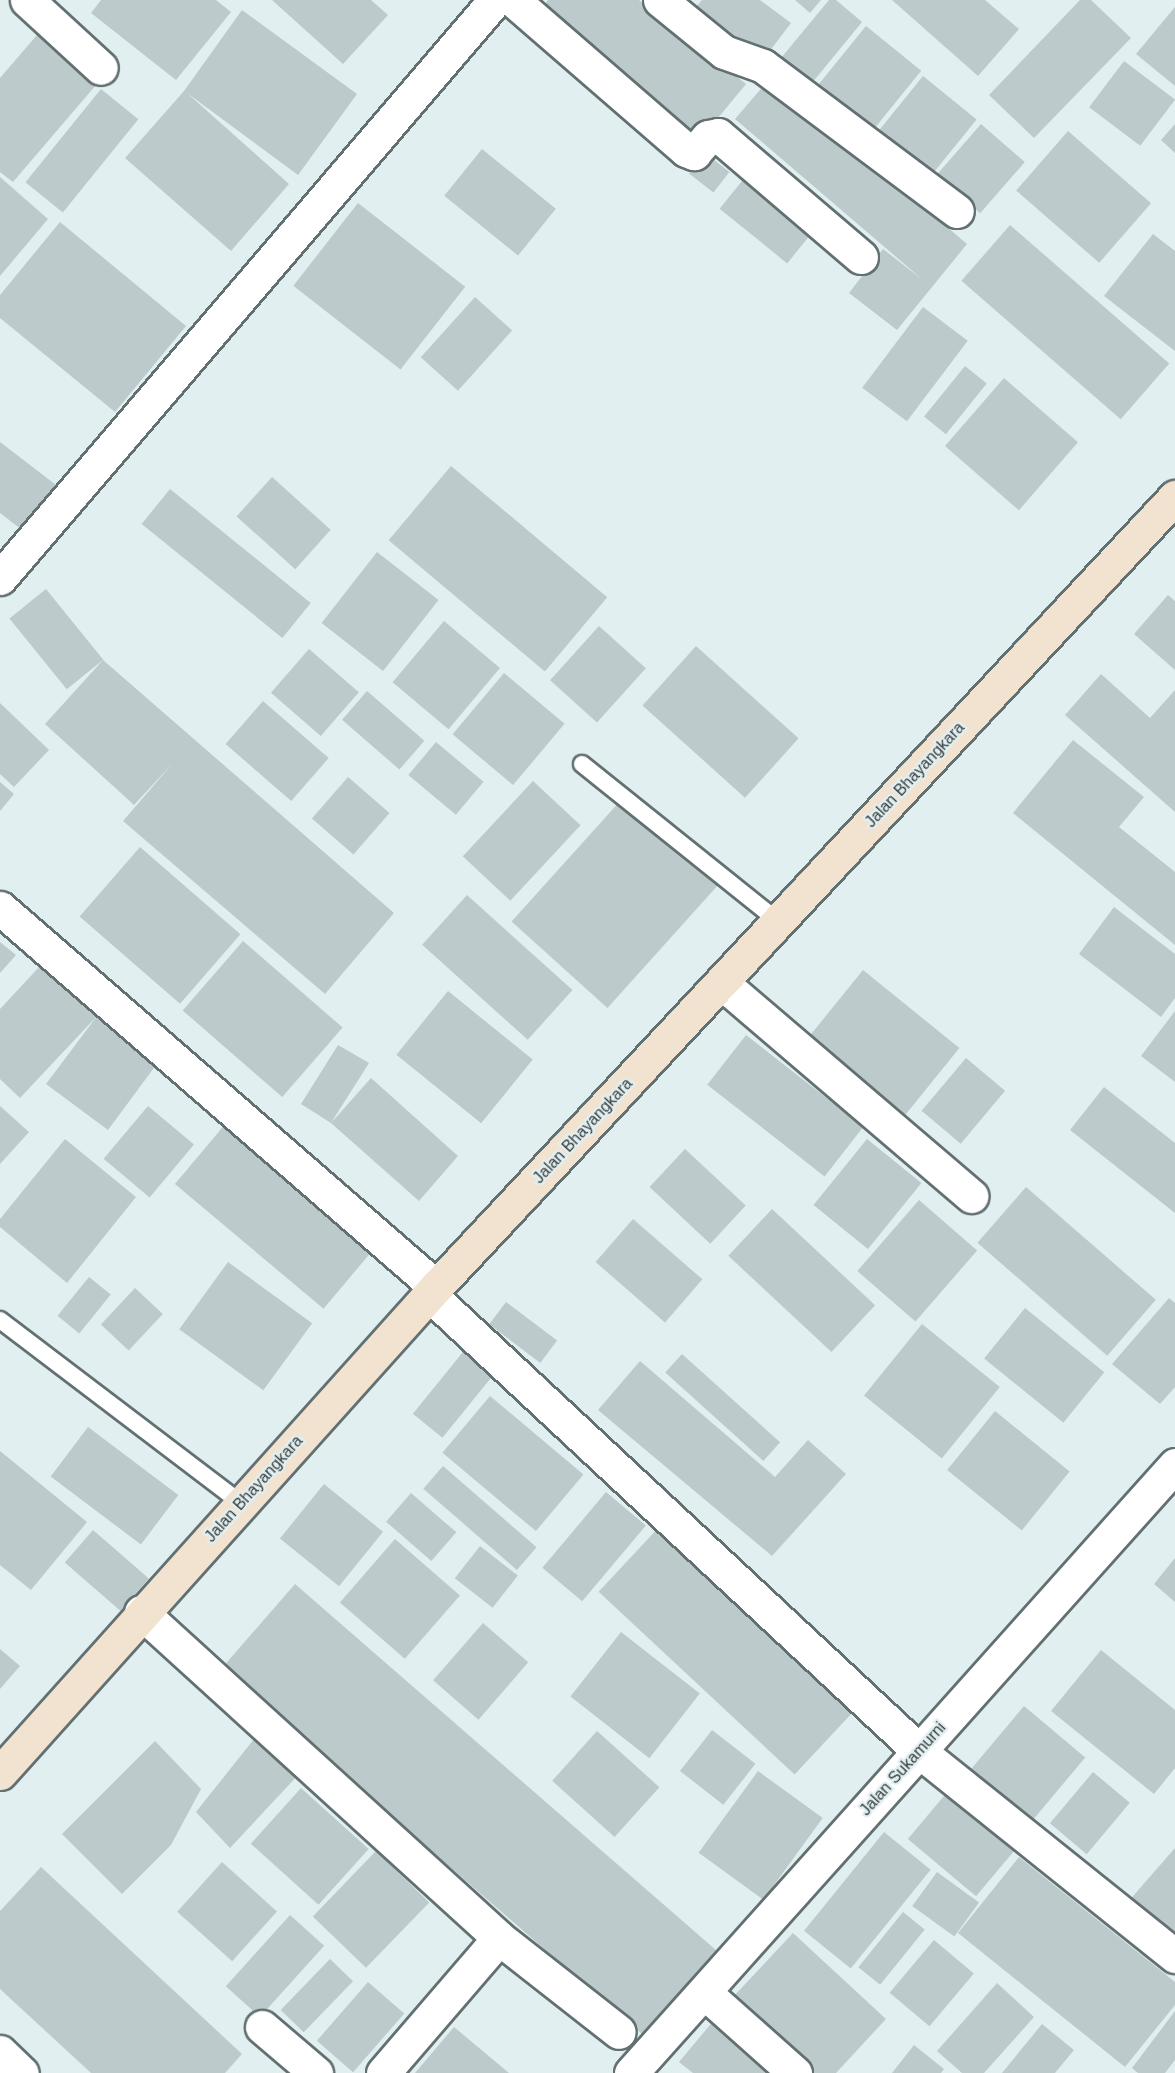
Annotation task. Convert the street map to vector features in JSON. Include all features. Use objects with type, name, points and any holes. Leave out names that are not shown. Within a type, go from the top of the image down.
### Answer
[{"type":"main road","name":"Jalan Bhayangkara","points":[[0,1773],[141,1612],[433,1290],[1175,497]]},
{"type":"street","points":[[27,0],[101,68]]},
{"type":"street","points":[[0,578],[495,0]]},
{"type":"street","points":[[513,0],[686,150],[694,153],[708,137],[718,135],[861,257]]},
{"type":"street","points":[[660,0],[724,52],[763,66],[957,211]]},
{"type":"street","points":[[0,908],[433,1290],[920,1751],[1175,1956]]},
{"type":"street","points":[[722,982],[971,1196]]},
{"type":"street","name":"Jalan Sukamurni","points":[[631,2073],[1175,1465]]},
{"type":"street","points":[[141,1612],[498,1938],[619,2032]]},
{"type":"street","points":[[383,2073],[498,1938]]},
{"type":"street","points":[[704,1992],[795,2073]]},
{"type":"street","points":[[262,2027],[316,2073]]},
{"type":"street","points":[[0,2052],[22,2073]]},
{"type":"lane","points":[[582,764],[778,921]]},
{"type":"lane","points":[[0,1320],[241,1503]]},
{"type":"building","points":[[101,0],[216,0],[231,12],[176,80],[91,13]]},
{"type":"building","points":[[272,0],[371,0],[388,15],[343,64]]},
{"type":"building","points":[[548,0],[639,0],[746,84],[694,147],[537,16]]},
{"type":"building","points":[[702,0],[760,0],[791,23],[760,64],[692,12]]},
{"type":"building","points":[[795,0],[821,0],[810,13]]},
{"type":"building","points":[[829,0],[836,0],[862,22],[812,83],[781,58]]},
{"type":"building","points":[[892,0],[985,0],[1019,29],[978,76]]},
{"type":"building","points":[[1080,0],[1091,0],[1131,38],[1034,138],[989,95]]},
{"type":"building","points":[[1175,7],[1175,86],[1136,54]]},
{"type":"building","points":[[242,10],[357,94],[298,175],[187,93],[289,184],[231,251],[125,158],[184,91]]},
{"type":"building","points":[[866,26],[921,71],[873,130],[818,85]]},
{"type":"building","points":[[37,35],[96,85],[13,182],[0,172],[0,78]]},
{"type":"building","points":[[1124,61],[1175,99],[1140,146],[1089,107]]},
{"type":"building","points":[[923,76],[977,119],[933,174],[879,130]]},
{"type":"building","points":[[771,77],[967,244],[897,330],[849,293],[883,249],[923,280],[735,119]]},
{"type":"building","points":[[101,89],[138,119],[63,212],[25,182]]},
{"type":"building","points":[[981,124],[1025,162],[980,213],[936,175]]},
{"type":"building","points":[[1175,124],[1175,153],[1161,140]]},
{"type":"building","points":[[1068,131],[1151,203],[1099,263],[1016,191]]},
{"type":"building","points":[[482,149],[556,209],[518,255],[444,196]]},
{"type":"building","points":[[705,153],[729,172],[713,193],[689,173]]},
{"type":"building","points":[[746,176],[814,231],[787,263],[720,209]]},
{"type":"building","points":[[0,177],[48,219],[0,276]]},
{"type":"building","points":[[358,203],[465,287],[401,369],[293,286]]},
{"type":"building","points":[[60,222],[186,326],[115,412],[0,318],[0,295]]},
{"type":"building","points":[[1010,225],[1169,363],[1121,419],[961,281]]},
{"type":"building","points":[[1153,234],[1175,251],[1175,351],[1104,296]]},
{"type":"building","points":[[475,297],[512,330],[458,391],[421,357]]},
{"type":"building","points":[[923,307],[968,341],[907,421],[862,388]]},
{"type":"building","points":[[965,366],[987,384],[946,434],[924,417]]},
{"type":"building","points":[[1004,378],[1078,442],[1019,510],[945,446]]},
{"type":"building","points":[[0,442],[60,488],[26,533],[0,513]]},
{"type":"building","points":[[451,466],[607,597],[545,671],[389,540]]},
{"type":"building","points":[[272,477],[331,530],[295,569],[237,516]]},
{"type":"building","points":[[170,489],[311,603],[282,638],[142,524]]},
{"type":"building","points":[[377,552],[438,600],[383,671],[322,623]]},
{"type":"building","points":[[46,589],[103,660],[67,689],[9,619]]},
{"type":"building","points":[[1168,595],[1175,601],[1175,670],[1134,634]]},
{"type":"building","points":[[444,621],[500,668],[448,729],[393,682]]},
{"type":"building","points":[[599,626],[646,668],[597,722],[550,680]]},
{"type":"building","points":[[696,646],[799,738],[745,798],[642,705]]},
{"type":"building","points":[[309,649],[359,692],[321,736],[271,693]]},
{"type":"building","points":[[103,660],[394,913],[325,994],[123,821],[173,763],[134,805],[45,724]]},
{"type":"building","points":[[504,673],[565,724],[513,785],[453,734]]},
{"type":"building","points":[[1101,674],[1150,718],[1175,690],[1175,812],[1065,715]]},
{"type":"building","points":[[367,691],[424,741],[399,770],[342,720]]},
{"type":"building","points":[[263,701],[329,758],[291,801],[226,744]]},
{"type":"building","points":[[0,703],[49,750],[14,787],[0,774]]},
{"type":"building","points":[[1073,740],[1144,797],[1119,827],[1175,872],[1175,945],[1013,813]]},
{"type":"building","points":[[436,742],[483,782],[456,815],[408,775]]},
{"type":"building","points":[[348,777],[390,813],[353,855],[312,819]]},
{"type":"building","points":[[533,781],[581,825],[510,901],[463,856]]},
{"type":"building","points":[[0,782],[14,794],[0,811]]},
{"type":"building","points":[[622,799],[718,885],[607,1008],[512,922]]},
{"type":"building","points":[[140,847],[240,934],[180,1004],[80,916]]},
{"type":"building","points":[[467,895],[573,990],[528,1040],[422,945]]},
{"type":"building","points":[[1114,907],[1175,954],[1175,998],[1161,1017],[1079,954]]},
{"type":"building","points":[[243,941],[343,1028],[282,1097],[183,1010]]},
{"type":"building","points":[[0,942],[16,955],[0,973]]},
{"type":"building","points":[[41,965],[97,1016],[20,1098],[0,1079],[0,1009]]},
{"type":"building","points":[[863,970],[959,1048],[904,1116],[808,1038]]},
{"type":"building","points":[[448,991],[533,1060],[481,1123],[396,1055]]},
{"type":"building","points":[[1175,1011],[1175,1082],[1141,1056]]},
{"type":"building","points":[[97,1016],[159,1061],[108,1130],[46,1084]]},
{"type":"building","points":[[746,1035],[863,1127],[825,1176],[707,1085]]},
{"type":"building","points":[[338,1045],[369,1063],[331,1123],[301,1104]]},
{"type":"building","points":[[966,1058],[1005,1091],[961,1144],[922,1111]]},
{"type":"building","points":[[371,1078],[458,1156],[419,1201],[331,1123]]},
{"type":"building","points":[[1104,1087],[1175,1143],[1175,1213],[1070,1130]]},
{"type":"building","points":[[0,1106],[29,1132],[0,1164]]},
{"type":"building","points":[[148,1106],[194,1145],[150,1197],[104,1159]]},
{"type":"building","points":[[227,1122],[376,1247],[324,1309],[175,1184]]},
{"type":"building","points":[[65,1139],[136,1197],[67,1283],[0,1227],[0,1219]]},
{"type":"building","points":[[867,1139],[921,1183],[868,1249],[814,1205]]},
{"type":"building","points":[[685,1149],[746,1206],[710,1244],[650,1187]]},
{"type":"building","points":[[1026,1187],[1156,1300],[1107,1356],[977,1243]]},
{"type":"building","points":[[919,1200],[977,1251],[915,1321],[857,1271]]},
{"type":"building","points":[[772,1209],[875,1305],[831,1352],[728,1256]]},
{"type":"building","points":[[633,1219],[702,1279],[665,1322],[596,1262]]},
{"type":"building","points":[[228,1262],[312,1323],[263,1390],[179,1329]]},
{"type":"building","points":[[89,1277],[111,1295],[79,1333],[58,1316]]},
{"type":"building","points":[[135,1288],[163,1314],[129,1350],[101,1325]]},
{"type":"building","points":[[1169,1298],[1175,1303],[1175,1387],[1160,1404],[1112,1364]]},
{"type":"building","points":[[506,1302],[557,1341],[540,1363],[489,1324]]},
{"type":"building","points":[[1025,1308],[1104,1372],[1063,1423],[984,1359]]},
{"type":"building","points":[[922,1324],[1000,1387],[942,1458],[864,1395]]},
{"type":"building","points":[[467,1347],[497,1371],[442,1438],[413,1414]]},
{"type":"building","points":[[682,1354],[780,1442],[763,1461],[665,1373]]},
{"type":"building","points":[[640,1361],[775,1477],[808,1440],[846,1474],[772,1556],[598,1410]]},
{"type":"building","points":[[490,1396],[583,1474],[536,1531],[442,1453]]},
{"type":"building","points":[[995,1411],[1070,1471],[1022,1530],[947,1470]]},
{"type":"building","points":[[88,1427],[178,1495],[141,1545],[51,1477]]},
{"type":"building","points":[[0,1451],[87,1522],[31,1590],[0,1565]]},
{"type":"building","points":[[443,1466],[537,1547],[517,1570],[423,1489]]},
{"type":"building","points":[[324,1484],[383,1532],[339,1586],[280,1538]]},
{"type":"building","points":[[606,1492],[646,1525],[582,1601],[542,1568]]},
{"type":"building","points":[[411,1493],[456,1532],[431,1561],[386,1522]]},
{"type":"building","points":[[660,1526],[856,1709],[795,1775],[599,1592]]},
{"type":"building","points":[[93,1530],[149,1579],[121,1611],[65,1562]]},
{"type":"building","points":[[395,1539],[460,1595],[405,1659],[340,1602]]},
{"type":"building","points":[[480,1546],[518,1576],[493,1608],[455,1578]]},
{"type":"building","points":[[1175,1558],[1175,1602],[1154,1584]]},
{"type":"building","points":[[295,1584],[718,1951],[644,2036],[222,1669]]},
{"type":"building","points":[[483,1623],[528,1662],[478,1720],[433,1680]]},
{"type":"building","points":[[621,1632],[700,1694],[649,1758],[571,1697]]},
{"type":"building","points":[[0,1649],[20,1666],[0,1689]]},
{"type":"building","points":[[1101,1650],[1175,1710],[1175,1768],[1154,1794],[1051,1711]]},
{"type":"building","points":[[1024,1706],[1085,1757],[1026,1828],[965,1776]]},
{"type":"building","points":[[712,1730],[755,1764],[723,1805],[680,1771]]},
{"type":"building","points":[[597,1731],[659,1787],[615,1837],[552,1781]]},
{"type":"building","points":[[258,1734],[300,1773],[230,1848],[196,1812]]},
{"type":"building","points":[[155,1741],[201,1789],[171,1845],[122,1894],[62,1834]]},
{"type":"building","points":[[758,1771],[823,1818],[763,1900],[699,1853]]},
{"type":"building","points":[[1093,1772],[1130,1803],[1087,1854],[1050,1823]]},
{"type":"building","points":[[301,1788],[369,1849],[318,1905],[251,1844]]},
{"type":"building","points":[[949,1790],[1017,1847],[976,1896],[908,1839]]},
{"type":"building","points":[[884,1832],[931,1870],[851,1968],[804,1931]]},
{"type":"building","points":[[1175,1848],[1175,1944],[1127,1903]]},
{"type":"building","points":[[376,1851],[429,1902],[366,1968],[313,1916]]},
{"type":"building","points":[[1019,1857],[1175,1982],[1175,2005],[1125,2067],[958,1933]]},
{"type":"building","points":[[222,1862],[277,1912],[232,1961],[177,1912]]},
{"type":"building","points":[[41,1867],[242,2054],[225,2073],[91,2073],[0,1989],[0,1911]]},
{"type":"building","points":[[937,1872],[979,1903],[954,1937],[912,1906]]},
{"type":"building","points":[[903,1912],[925,1930],[880,1985],[858,1967]]},
{"type":"building","points":[[290,1915],[324,1946],[260,2017],[226,1986]]},
{"type":"building","points":[[793,1933],[886,2019],[836,2073],[814,2073],[733,1997]]},
{"type":"building","points":[[934,1940],[974,1973],[929,2026],[890,1993]]},
{"type":"building","points":[[330,1959],[353,1981],[304,2032],[281,2010]]},
{"type":"building","points":[[368,1982],[404,2013],[353,2072],[317,2041]]},
{"type":"building","points":[[997,1983],[1034,2017],[984,2073],[962,2073],[937,2051]]},
{"type":"building","points":[[1175,2011],[1175,2060],[1165,2073],[1138,2073],[1132,2068]]},
{"type":"building","points":[[715,2019],[780,2073],[693,2073],[679,2062]]},
{"type":"building","points":[[1042,2024],[1074,2050],[1055,2073],[1002,2073]]},
{"type":"building","points":[[454,2027],[509,2073],[415,2073]]},
{"type":"building","points":[[914,2045],[944,2069],[941,2073],[892,2073]]}]
